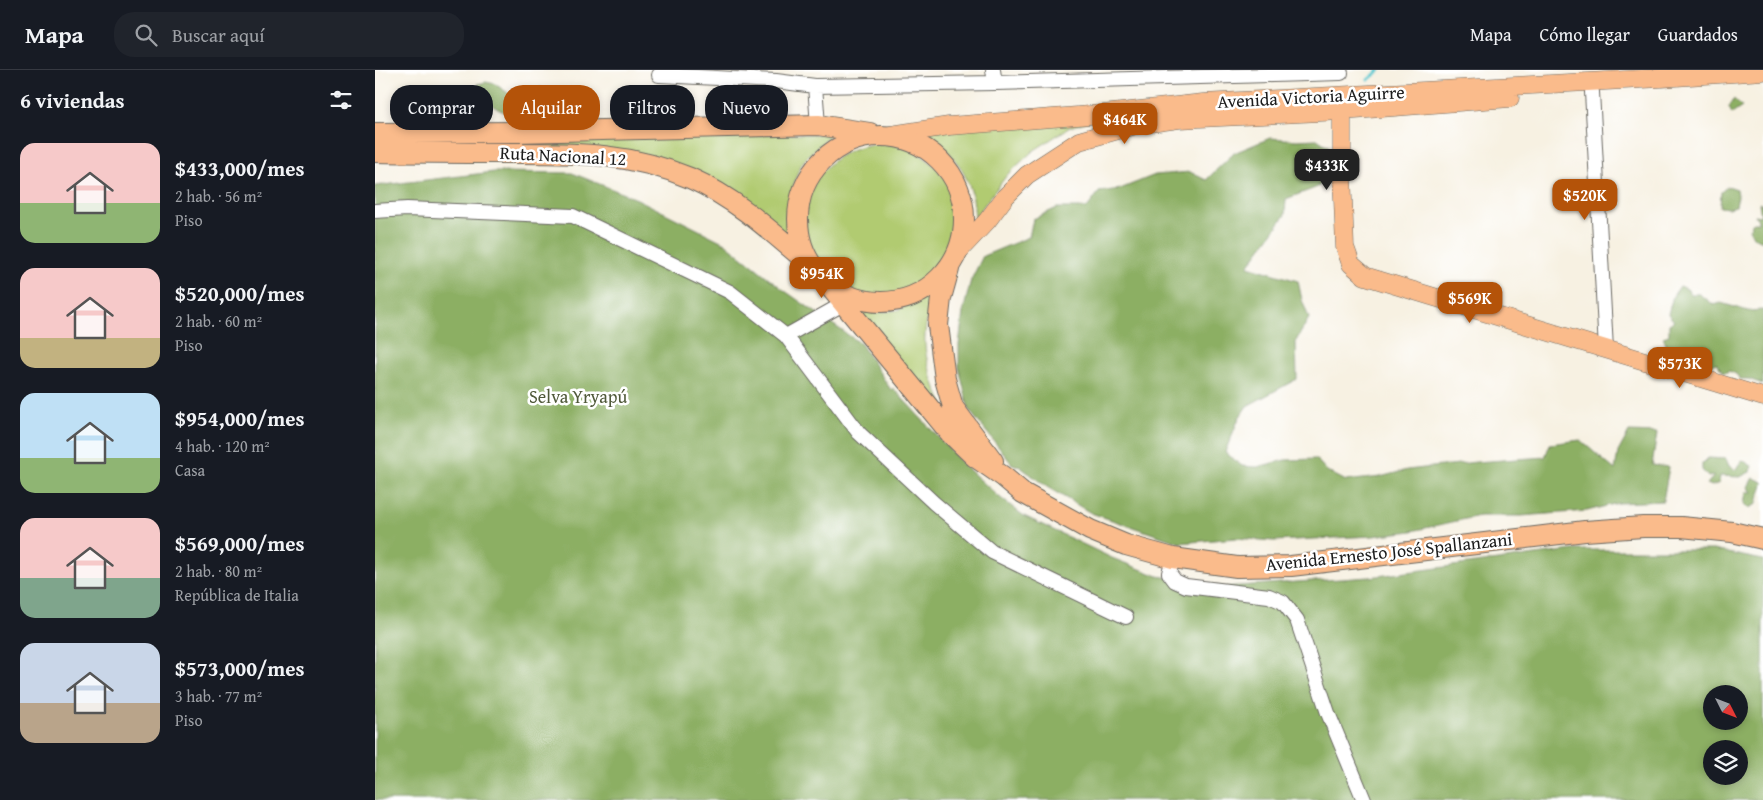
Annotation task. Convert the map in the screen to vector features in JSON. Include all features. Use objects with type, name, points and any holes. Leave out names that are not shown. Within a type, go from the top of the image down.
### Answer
[{"type":"highway","name":"Ruta Nacional 12","points":[[375,133],[518,132],[818,125],[885,135]]},
{"type":"highway","points":[[811,265],[801,245],[797,222],[799,200],[807,179],[820,161],[837,147],[858,138],[885,135],[928,149],[943,162],[954,178],[961,196],[964,216],[963,235],[953,259],[938,279],[923,290],[906,298],[888,302],[847,301]]},
{"type":"highway","name":"Ruta Nacional 12","points":[[375,152],[577,153],[602,154],[638,160],[690,178],[722,195],[751,214],[811,265]]},
{"type":"highway","name":"Avenida Ernesto José Spallanzani","points":[[953,259],[941,298],[938,325],[945,379],[953,407],[1005,477]]},
{"type":"highway","name":"Avenida Ernesto José Spallanzani","points":[[811,265],[847,301],[950,433],[975,457],[1005,477],[1023,493],[1089,530],[1126,545],[1173,558],[1237,567],[1291,566],[1585,531],[1643,527],[1689,528],[1732,532],[1763,539]]},
{"type":"main road","name":"Avenida Victoria Aguirre","points":[[953,259],[987,221],[1005,197],[1027,175],[1079,141],[1136,126],[1179,119],[1342,103],[1763,71]]},
{"type":"main road","name":"Avenida Victoria Aguirre","points":[[885,135],[949,126],[1103,114],[1203,103],[1342,103],[1592,92],[1661,79],[1763,83]]},
{"type":"main road","points":[[1342,103],[1345,248],[1351,264],[1365,276],[1763,397]]},
{"type":"street","points":[[659,75],[775,76],[815,86],[994,76],[1341,71],[1342,103]]},
{"type":"street","points":[[815,86],[818,125]]},
{"type":"street","points":[[1592,92],[1606,349]]},
{"type":"street","points":[[375,211],[407,209],[573,216],[730,292],[786,336],[859,433],[934,503],[991,552],[1126,617]]},
{"type":"street","points":[[786,336],[847,301]]},
{"type":"street","points":[[1173,558],[1169,573],[1175,581],[1186,586],[1269,596],[1283,602],[1297,620],[1329,713],[1365,800]]},
{"type":"green space","points":[[486,82],[495,84],[503,89],[503,111],[493,106],[493,85],[478,84]]},
{"type":"green space","points":[[1734,99],[1742,107],[1732,114],[1729,107]]},
{"type":"green space","points":[[1095,119],[1070,127],[1033,151],[1007,175],[975,217],[974,203],[969,184],[959,165],[945,149],[920,130]]},
{"type":"green space","points":[[832,134],[806,158],[798,171],[791,199],[791,239],[690,170],[375,145],[375,138]]},
{"type":"green space","points":[[1270,138],[1317,139],[1335,151],[1334,171],[1318,187],[1286,199],[1285,215],[1248,266],[1298,281],[1302,300],[1309,318],[1296,341],[1297,379],[1247,406],[1239,418],[1225,452],[1242,466],[1257,467],[1285,460],[1316,459],[1327,471],[1346,481],[1380,477],[1407,470],[1545,457],[1550,444],[1580,440],[1615,470],[1618,452],[1629,432],[1657,433],[1652,465],[1669,467],[1663,501],[1618,503],[1587,511],[1521,516],[1479,516],[1412,531],[1373,536],[1274,541],[1236,538],[1180,543],[1091,513],[1047,487],[1019,466],[1012,464],[969,410],[959,368],[959,345],[963,312],[971,280],[983,256],[1029,237],[1033,219],[1057,208],[1087,208],[1099,192],[1120,189],[1155,175],[1190,172],[1206,180],[1234,153]]},
{"type":"green space","points":[[881,144],[910,150],[935,166],[951,191],[957,220],[951,249],[935,274],[910,290],[881,296],[852,290],[827,274],[811,249],[805,220],[811,191],[827,166],[852,150]]},
{"type":"green space","name":"Selva Yryapú","points":[[494,172],[572,173],[637,199],[725,243],[785,291],[861,344],[891,390],[893,388],[965,466],[998,496],[1024,516],[1112,558],[1158,576],[1223,587],[1370,577],[1573,550],[1713,550],[1763,560],[1763,800],[375,800],[375,186]]},
{"type":"green space","points":[[1728,186],[1737,189],[1736,206],[1720,207],[1721,192]]},
{"type":"green space","points":[[1759,203],[1763,205],[1763,241],[1753,237],[1749,229],[1753,222],[1759,222],[1755,215],[1761,216]]},
{"type":"green space","points":[[1680,286],[1687,289],[1691,294],[1699,294],[1714,305],[1721,303],[1748,311],[1763,310],[1763,384],[1748,379],[1740,379],[1736,374],[1729,371],[1724,373],[1716,363],[1705,369],[1702,365],[1695,366],[1687,358],[1680,365],[1676,361],[1671,365],[1664,359],[1660,346],[1666,345],[1663,337],[1669,335],[1669,324],[1674,321],[1668,314],[1673,296]]},
{"type":"green space","points":[[934,292],[927,318],[925,345],[933,380],[952,423],[853,307],[877,313],[898,310]]},
{"type":"green space","points":[[1708,458],[1726,459],[1729,466],[1735,470],[1742,460],[1752,466],[1750,472],[1740,477],[1720,476],[1719,483],[1712,486],[1707,484],[1714,476],[1708,477],[1702,470],[1702,464]]},
{"type":"green space","points":[[1754,478],[1763,482],[1763,485],[1757,504],[1749,508],[1744,504],[1746,492],[1752,492],[1748,487]]},
{"type":"waterway","points":[[1368,80],[1380,70]]}]
